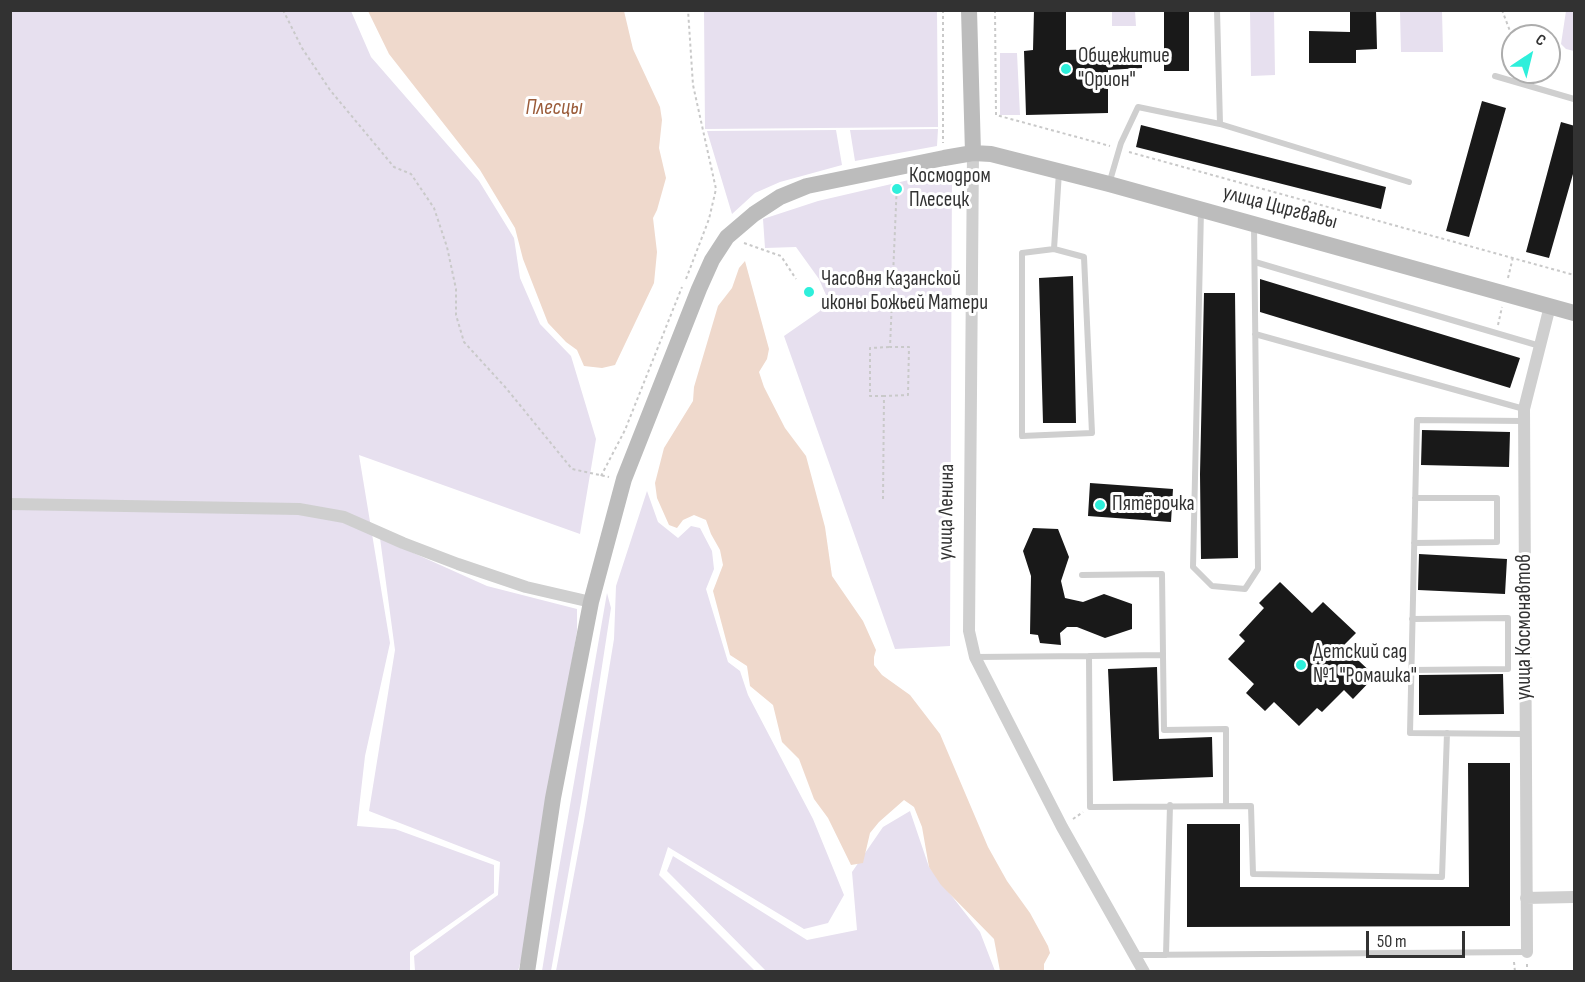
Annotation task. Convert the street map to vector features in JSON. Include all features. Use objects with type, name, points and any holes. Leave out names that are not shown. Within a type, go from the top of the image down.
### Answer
[{"type":"main road","name":"улица Ленина","points":[[969,10],[973,153]]},
{"type":"main road","name":"улица Циргвавы","points":[[527,972],[554,798],[591,602],[624,479],[712,260],[727,237],[754,214],[780,197],[807,186],[944,158],[973,153],[991,154],[1109,184],[1575,313]]},
{"type":"street","name":"улица Ленина","points":[[973,153],[969,631],[975,657],[1062,828],[1143,972]]},
{"type":"street","name":"улица Космонавтов","points":[[1527,952],[1524,415],[1550,306]]},
{"type":"street","points":[[10,504],[299,509],[344,517],[458,564],[526,587],[591,602]]},
{"type":"street","points":[[1526,898],[1575,897]]},
{"type":"lane","points":[[1217,10],[1220,124]]},
{"type":"lane","points":[[1495,76],[1575,99]]},
{"type":"lane","points":[[1109,184],[1119,149],[1138,107],[1220,124],[1409,182]]},
{"type":"lane","points":[[1054,249],[1059,171]]},
{"type":"lane","points":[[1201,210],[1192,567],[1212,586],[1245,589],[1258,569],[1254,224]]},
{"type":"lane","points":[[1054,249],[1084,257],[1092,433],[1022,436],[1022,253],[1054,249]]},
{"type":"lane","points":[[1254,262],[1540,346]]},
{"type":"lane","points":[[1255,334],[1524,415]]},
{"type":"lane","points":[[1524,415],[1417,420],[1410,733],[1526,734]]},
{"type":"lane","points":[[1414,543],[1497,542],[1497,498],[1415,498]]},
{"type":"lane","points":[[1082,575],[1162,574],[1164,730],[1226,729],[1226,806]]},
{"type":"lane","points":[[1412,619],[1508,618],[1508,669]]},
{"type":"lane","points":[[975,657],[1164,655]]},
{"type":"lane","points":[[1089,656],[1090,807],[1251,806],[1253,874],[1442,877],[1447,733]]},
{"type":"lane","points":[[1411,670],[1526,667]]},
{"type":"lane","points":[[1167,955],[1170,806]]},
{"type":"lane","points":[[1134,955],[1527,952]]},
{"type":"path","points":[[284,10],[302,48],[330,90],[394,167],[411,174],[434,208],[447,247],[456,288],[456,315],[464,342],[506,388],[572,469],[624,479]]},
{"type":"path","points":[[602,476],[625,430],[699,248],[716,189],[693,86],[688,10]]},
{"type":"path","points":[[943,10],[944,158]]},
{"type":"path","points":[[994,10],[996,115],[1575,275]]},
{"type":"path","points":[[891,347],[898,168]]},
{"type":"path","points":[[727,237],[781,256],[796,279]]},
{"type":"path","points":[[891,347],[909,347],[908,395],[870,396],[870,348],[891,347]]},
{"type":"path","points":[[883,499],[884,396]]},
{"type":"path","points":[[1062,828],[1090,807]]},
{"type":"shaded area","points":[[10,11],[351,11],[371,57],[479,181],[514,238],[520,278],[540,324],[571,356],[596,439],[580,534],[359,455],[390,643],[365,756],[357,826],[395,829],[494,865],[494,893],[410,952],[410,971],[11,971]]},
{"type":"shaded area","points":[[704,11],[937,11],[938,127],[705,129]]},
{"type":"shaded area","points":[[1112,11],[1135,11],[1136,26],[1112,26]]},
{"type":"shaded area","points":[[1250,11],[1274,11],[1275,75],[1251,76]]},
{"type":"shaded area","points":[[1400,11],[1442,11],[1443,52],[1401,52]]},
{"type":"shaded area","points":[[1566,11],[1574,11],[1574,51],[1566,49],[1561,44]]},
{"type":"shaded area","points":[[1000,53],[1017,53],[1020,115],[1000,115]]},
{"type":"shaded area","points":[[938,129],[937,146],[855,161],[850,130]]},
{"type":"shaded area","points":[[836,130],[842,165],[780,182],[755,193],[732,214],[707,131]]},
{"type":"shaded area","points":[[952,170],[950,646],[895,649],[784,336],[820,311],[826,295],[819,279],[796,247],[765,248],[763,219],[818,201]]},
{"type":"shaded area","points":[[647,491],[658,522],[678,538],[691,526],[700,528],[712,551],[714,569],[706,589],[728,662],[740,671],[748,695],[813,819],[844,895],[828,923],[804,929],[668,847],[659,875],[755,971],[556,971],[614,639],[616,586]]},
{"type":"shaded area","points":[[380,538],[487,586],[577,609],[577,631],[518,971],[415,971],[414,956],[498,895],[500,862],[369,811],[395,650]]},
{"type":"shaded area","points":[[607,593],[611,608],[581,802],[551,971],[542,971],[554,897]]},
{"type":"shaded area","points":[[910,811],[929,867],[980,932],[995,971],[766,971],[667,871],[673,856],[807,940],[857,930],[852,872],[883,827]]},
{"type":"water","name":"Плесцы","points":[[368,11],[624,11],[633,49],[660,107],[662,120],[659,148],[666,178],[653,218],[657,252],[654,283],[615,365],[602,368],[584,366],[577,350],[548,323],[523,259],[515,228],[480,170],[389,54]]},
{"type":"water","points":[[745,261],[769,349],[767,359],[759,372],[785,428],[806,456],[825,527],[832,576],[863,621],[876,650],[874,665],[882,675],[910,695],[940,734],[988,847],[1048,946],[1050,953],[1044,964],[1044,971],[1000,971],[994,939],[941,885],[929,867],[922,827],[914,807],[904,800],[870,833],[863,863],[851,865],[828,818],[814,799],[799,759],[782,742],[773,705],[750,686],[747,666],[730,655],[713,591],[723,565],[720,550],[706,520],[694,515],[683,520],[677,528],[669,525],[657,498],[655,483],[664,448],[693,401],[694,387],[718,306],[732,288],[739,268]]},
{"type":"building","points":[[1034,10],[1066,10],[1066,50],[1107,49],[1107,56],[1142,55],[1142,68],[1108,70],[1108,113],[1026,115],[1024,51],[1033,50]]},
{"type":"building","points":[[1164,10],[1189,10],[1189,71],[1164,71]]},
{"type":"building","points":[[1350,10],[1376,10],[1377,49],[1356,50],[1356,63],[1309,63],[1309,31],[1350,32]]},
{"type":"building","points":[[1482,101],[1506,108],[1469,237],[1446,231]]},
{"type":"building","points":[[1561,122],[1575,126],[1575,167],[1549,258],[1526,252]]},
{"type":"building","points":[[1141,125],[1386,187],[1381,209],[1136,147]]},
{"type":"building","points":[[1073,276],[1076,423],[1043,423],[1039,278]]},
{"type":"building","points":[[1260,279],[1520,358],[1510,388],[1260,312]]},
{"type":"building","points":[[1204,293],[1235,293],[1238,558],[1201,559],[1200,474]]},
{"type":"building","points":[[1422,430],[1510,432],[1509,467],[1421,465]]},
{"type":"building","points":[[1090,483],[1173,489],[1171,522],[1088,516]]},
{"type":"building","points":[[1033,528],[1058,529],[1069,557],[1061,581],[1065,598],[1083,602],[1104,594],[1132,604],[1132,629],[1105,638],[1077,627],[1067,627],[1060,633],[1061,645],[1040,643],[1038,635],[1030,634],[1031,576],[1023,551]]},
{"type":"building","points":[[1419,554],[1507,559],[1505,594],[1418,590]]},
{"type":"building","points":[[1280,582],[1312,613],[1323,602],[1356,633],[1343,646],[1375,676],[1353,699],[1344,690],[1322,712],[1317,708],[1299,726],[1274,702],[1265,711],[1246,693],[1254,684],[1228,659],[1245,641],[1239,635],[1264,608],[1259,603]]},
{"type":"building","points":[[1157,667],[1159,739],[1212,737],[1213,777],[1113,781],[1108,669]]},
{"type":"building","points":[[1503,674],[1504,714],[1419,715],[1419,675]]},
{"type":"building","points":[[1468,763],[1510,763],[1510,926],[1187,927],[1187,824],[1240,824],[1240,887],[1469,887]]},
{"type":"place","name":"Общежитие \"Орион\"","points":[[1066,69]]},
{"type":"place","name":"Космодром Плесецк","points":[[897,189]]},
{"type":"place","name":"Часовня Казанской иконы Божьей Матери","points":[[809,292]]},
{"type":"place","name":"Пятёрочка","points":[[1100,505]]},
{"type":"place","name":"Детский сад №1 \"Ромашка\"","points":[[1301,665]]}]
